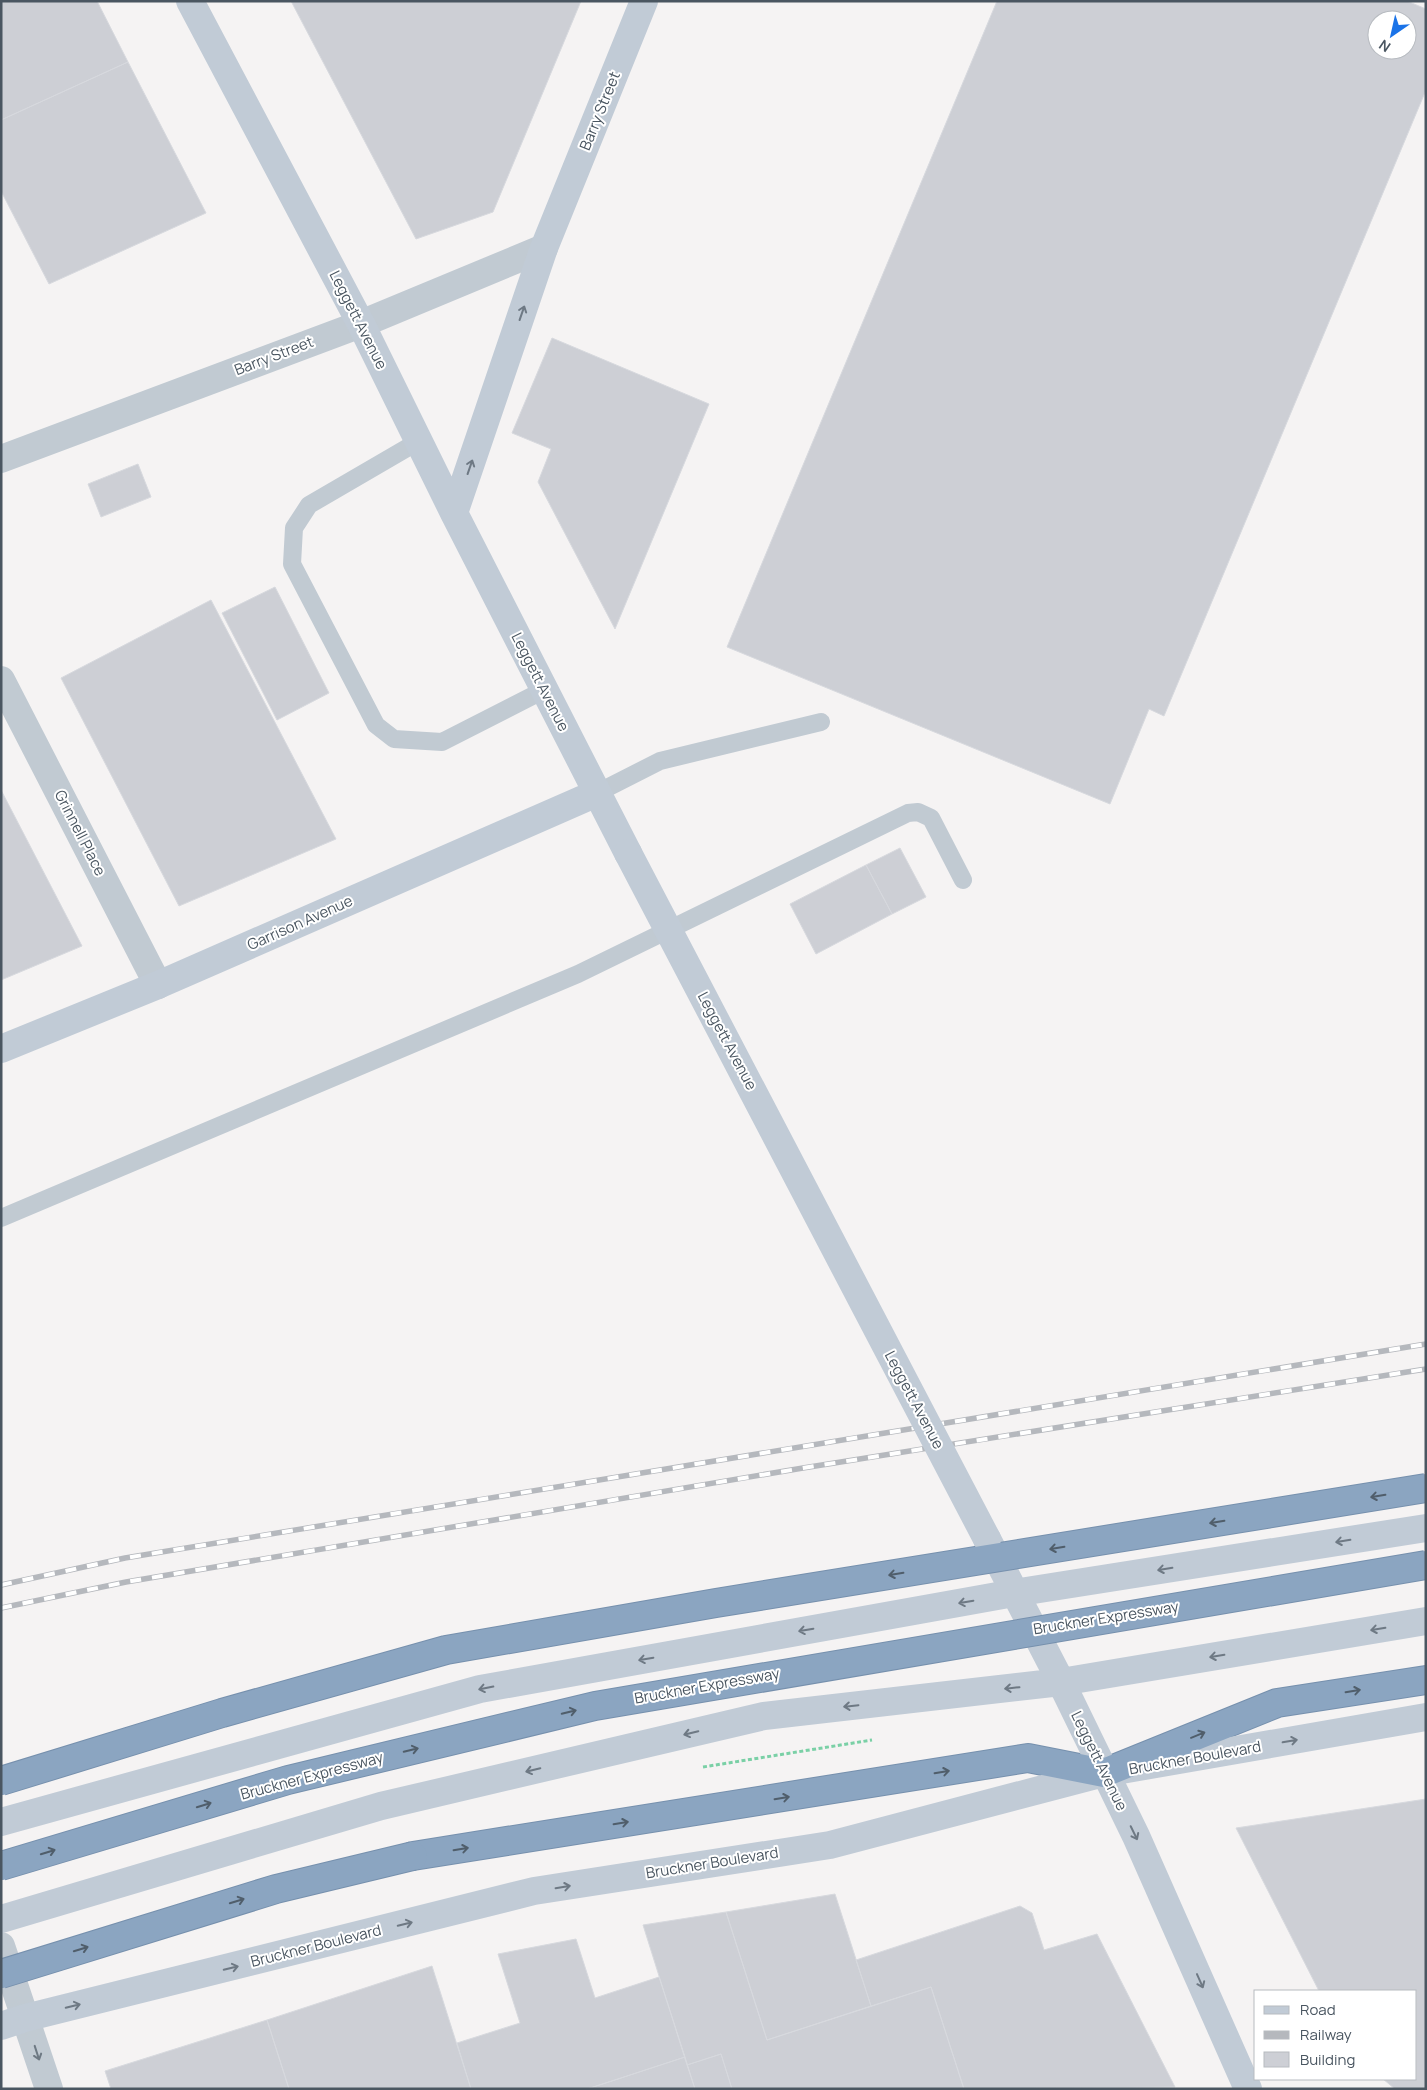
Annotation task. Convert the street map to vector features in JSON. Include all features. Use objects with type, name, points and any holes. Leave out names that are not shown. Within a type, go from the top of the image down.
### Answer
[{"type":"highway","points":[[1,1781],[222,1713],[446,1650],[716,1603],[1426,1488]]},
{"type":"highway","name":"Bruckner Expressway","points":[[1,1866],[288,1780],[595,1706],[1426,1565]]},
{"type":"highway","points":[[1,1974],[276,1889],[413,1856],[1028,1758],[1104,1773],[1277,1703],[1426,1680]]},
{"type":"main road","name":"Leggett Avenue","points":[[190,1],[361,324],[454,513],[597,793],[1061,1682],[1136,1836],[1248,2089]]},
{"type":"main road","name":"Barry Street","points":[[454,513],[544,248],[644,1]]},
{"type":"main road","name":"Garrison Avenue","points":[[1,1049],[158,985],[597,793]]},
{"type":"main road","points":[[1,1822],[480,1689],[1014,1593],[1426,1528]]},
{"type":"main road","points":[[1,1919],[381,1806],[764,1716],[1061,1682],[1426,1621]]},
{"type":"main road","name":"Bruckner Boulevard","points":[[13,2022],[534,1891],[830,1845],[1104,1773],[1426,1717]]},
{"type":"street","name":"Barry Street","points":[[1,459],[361,324],[544,248]]},
{"type":"street","name":"Grinnell Place","points":[[1,680],[158,985]]},
{"type":"street","points":[[1,1946],[13,2022],[48,2089]]},
{"type":"lane","points":[[419,441],[309,505],[294,528],[292,564],[376,725],[394,740],[442,742],[544,690]]},
{"type":"lane","points":[[597,793],[660,761],[820,722]]},
{"type":"lane","points":[[1,1218],[578,974],[908,813],[918,812],[931,818],[963,880]]},
{"type":"building","points":[[1,1],[97,1],[128,62],[1,120]]},
{"type":"building","points":[[291,1],[581,1],[493,212],[416,239]]},
{"type":"building","points":[[997,1],[1407,1],[1426,9],[1426,90],[1164,716],[1149,709],[1110,804],[727,647]]},
{"type":"building","points":[[128,62],[206,213],[49,284],[1,191],[1,120]]},
{"type":"building","points":[[552,338],[709,404],[615,629],[538,482],[551,449],[512,433]]},
{"type":"building","points":[[138,464],[151,497],[101,517],[88,484]]},
{"type":"building","points":[[275,587],[329,693],[277,720],[222,613]]},
{"type":"building","points":[[211,600],[336,839],[179,906],[61,678]]},
{"type":"building","points":[[1,790],[82,946],[1,980]]},
{"type":"building","points":[[900,848],[926,897],[892,914],[866,865]]},
{"type":"building","points":[[866,865],[892,914],[816,954],[790,904]]},
{"type":"building","points":[[1426,1799],[1426,2089],[1395,2089],[1384,2080],[1417,2080],[1417,1990],[1318,1990],[1236,1828]]},
{"type":"building","points":[[835,1894],[871,2006],[767,2040],[726,1912]]},
{"type":"building","points":[[1020,1906],[1032,1913],[1044,1950],[1097,1934],[1175,2087],[964,2089],[931,1987],[871,2006],[856,1960]]},
{"type":"building","points":[[726,1912],[767,2040],[931,1987],[964,2089],[732,2089],[721,2054],[687,2065],[643,1925]]},
{"type":"building","points":[[576,1939],[595,1998],[659,1977],[685,2057],[587,2089],[471,2089],[457,2043],[520,2023],[498,1954]]},
{"type":"building","points":[[432,1966],[471,2089],[289,2089],[267,2020]]},
{"type":"building","points":[[267,2020],[289,2089],[111,2089],[105,2071]]},
{"type":"building","points":[[721,2054],[732,2089],[695,2089],[687,2065]]},
{"type":"building","points":[[685,2057],[695,2089],[587,2089],[609,2082]]},
{"type":"railway","points":[[1,1585],[125,1558],[1426,1344]]},
{"type":"railway","points":[[1,1608],[126,1582],[803,1468],[1426,1369]]}]
